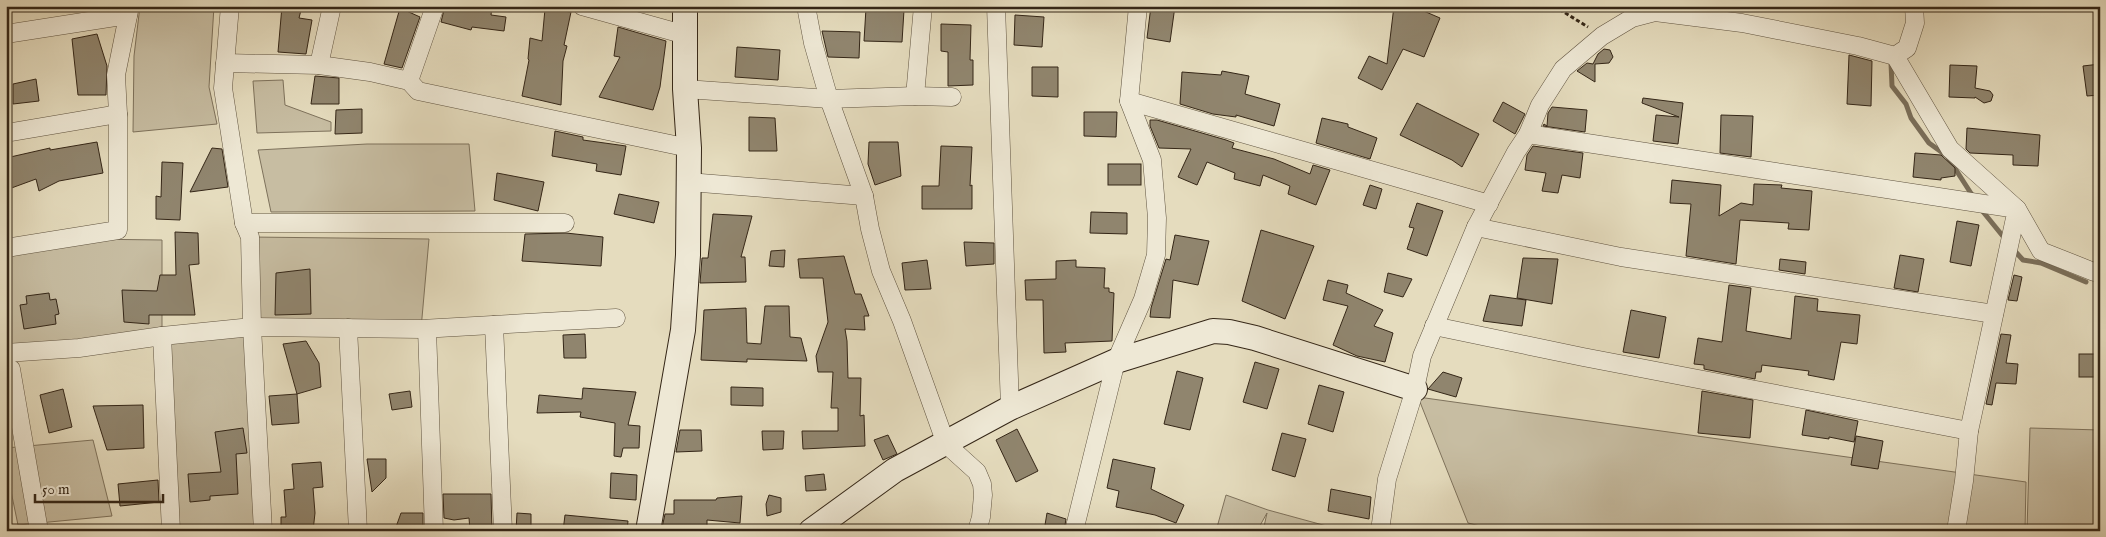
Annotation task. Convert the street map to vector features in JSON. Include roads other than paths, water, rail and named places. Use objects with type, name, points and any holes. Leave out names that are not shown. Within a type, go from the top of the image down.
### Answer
[{"type":"street","points":[[230,6],[223,88],[244,223],[250,237],[252,327],[263,531]]},
{"type":"street","points":[[319,65],[332,6]]},
{"type":"street","points":[[409,82],[435,6]]},
{"type":"street","points":[[582,6],[686,35]]},
{"type":"street","points":[[648,531],[683,330],[688,255],[689,148],[685,89],[685,6]]},
{"type":"street","points":[[806,6],[813,43],[829,100],[864,196],[870,229],[882,271],[946,444],[977,472],[982,484],[982,517],[977,531]]},
{"type":"street","points":[[915,96],[923,6]]},
{"type":"street","points":[[996,6],[1010,408]]},
{"type":"street","points":[[1074,531],[1116,362],[1143,298],[1156,256],[1157,218],[1152,160],[1129,101],[1138,6]]},
{"type":"street","points":[[1894,56],[1907,48],[1915,23],[1914,6]]},
{"type":"street","points":[[6,34],[129,11],[116,75],[118,230],[6,248]]},
{"type":"street","points":[[1380,531],[1387,479],[1415,389],[1422,356],[1476,227],[1528,134],[1540,105],[1563,69],[1602,36],[1632,18],[1654,12],[1678,13],[1742,23],[1858,46],[1894,56],[1950,150],[2017,208],[2041,251],[2100,272]]},
{"type":"street","points":[[225,63],[319,65],[370,72],[409,82],[418,91],[689,148]]},
{"type":"street","points":[[685,89],[829,100],[915,96],[952,97]]},
{"type":"street","points":[[1129,101],[1488,204]]},
{"type":"street","points":[[6,133],[118,114]]},
{"type":"street","points":[[1528,134],[2017,208]]},
{"type":"street","points":[[688,182],[864,196]]},
{"type":"street","points":[[1956,531],[1969,431],[2017,208]]},
{"type":"street","points":[[244,223],[565,223]]},
{"type":"street","points":[[1476,227],[1621,257],[1994,314]]},
{"type":"street","points":[[6,353],[79,348],[162,336],[252,327],[427,329],[616,318]]},
{"type":"street","points":[[494,325],[503,531]]},
{"type":"street","points":[[1434,326],[1582,357],[1969,431]]},
{"type":"street","points":[[348,328],[358,531]]},
{"type":"street","points":[[427,329],[434,531]]},
{"type":"street","points":[[811,531],[895,470],[1010,408],[1116,362],[1213,331],[1229,332],[1282,346],[1415,389]]},
{"type":"street","points":[[162,336],[172,531]]},
{"type":"street","points":[[6,367],[11,369],[39,531]]},
{"type":"waterway","points":[[1891,63],[1892,86],[1906,104],[1911,118],[1929,143],[1947,156],[1974,198]]},
{"type":"waterway","points":[[1980,208],[2006,240]]},
{"type":"waterway","points":[[2013,249],[2023,260],[2041,263],[2086,282]]}]
